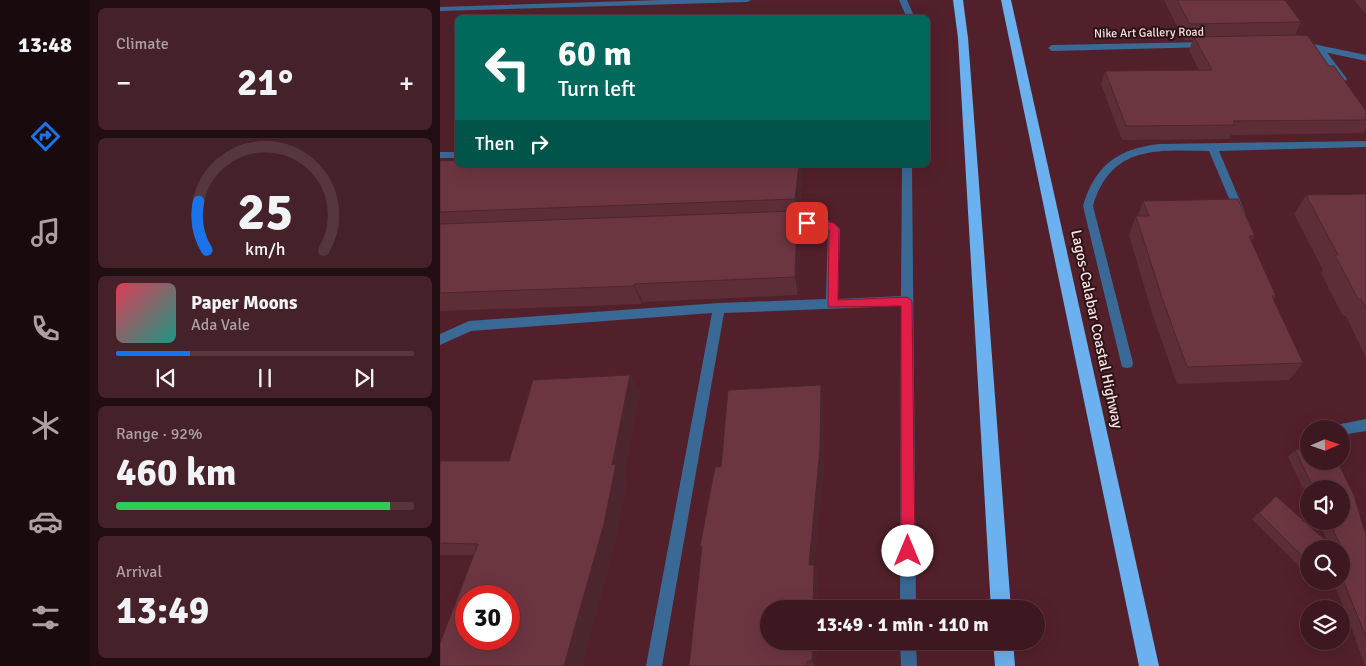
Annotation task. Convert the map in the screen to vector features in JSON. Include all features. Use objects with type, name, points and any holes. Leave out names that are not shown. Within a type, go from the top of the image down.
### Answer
[{"type":"highway","points":[[958,0],[963,38],[1000,600]]},
{"type":"highway","name":"Lagos-Calabar Coastal Highway","points":[[1006,0],[1149,666]]},
{"type":"highway","points":[[1004,650],[1005,666]]},
{"type":"street","points":[[440,9],[747,0]]},
{"type":"street","points":[[904,0],[910,15]]},
{"type":"street","points":[[1287,43],[1366,58]]},
{"type":"street","name":"Nike Art Gallery Road","points":[[1052,48],[1220,44]]},
{"type":"street","points":[[1320,49],[1349,89]]},
{"type":"street","points":[[1127,363],[1088,206],[1092,189],[1105,172],[1129,154],[1172,148],[1366,144]]},
{"type":"street","points":[[1213,148],[1246,229]]},
{"type":"street","points":[[440,155],[455,155]]},
{"type":"street","points":[[907,167],[908,600]]},
{"type":"street","points":[[767,224],[807,223],[831,225],[834,229],[832,304]]},
{"type":"street","points":[[440,340],[469,326],[719,308],[907,301]]},
{"type":"street","points":[[654,666],[719,308]]},
{"type":"street","points":[[1350,428],[1366,425]]},
{"type":"street","points":[[908,650],[909,666]]},
{"type":"building","points":[[1177,0],[1285,0],[1301,22],[1190,24]]},
{"type":"building","points":[[1308,36],[1329,66],[1334,66],[1366,111],[1366,120],[1233,121],[1235,125],[1126,126],[1105,71],[1212,70],[1194,37]]},
{"type":"building","points":[[455,160],[455,167],[799,167],[795,199],[440,212],[440,161]]},
{"type":"building","points":[[1366,194],[1366,308],[1361,299],[1358,299],[1335,255],[1338,255],[1306,195]]},
{"type":"building","points":[[1238,199],[1255,236],[1249,236],[1276,296],[1272,296],[1303,363],[1187,367],[1162,298],[1136,216],[1149,216],[1143,201]]},
{"type":"building","points":[[794,211],[793,225],[797,225],[795,277],[634,284],[634,286],[440,293],[440,224]]},
{"type":"building","points":[[630,375],[612,465],[616,464],[604,524],[564,666],[440,666],[440,643],[455,604],[455,650],[520,650],[520,585],[462,585],[478,544],[440,543],[440,461],[509,461],[533,380]]},
{"type":"building","points":[[821,385],[820,449],[809,565],[814,565],[813,600],[760,600],[760,650],[813,650],[812,661],[807,661],[807,666],[689,666],[702,546],[700,546],[715,467],[721,467],[728,390]]},
{"type":"building","points":[[1295,450],[1300,450],[1300,460]]},
{"type":"building","points":[[1305,470],[1342,470],[1346,480],[1310,480]]},
{"type":"building","points":[[1350,487],[1366,536],[1366,637],[1347,590],[1350,590],[1350,540],[1338,540],[1333,530],[1350,530]]},
{"type":"building","points":[[1276,496],[1300,518],[1300,530],[1314,530],[1325,540],[1300,540],[1300,554],[1259,513]]},
{"type":"route","points":[[807,223],[824,223],[831,225],[834,229],[832,304],[907,301],[908,551]]}]
